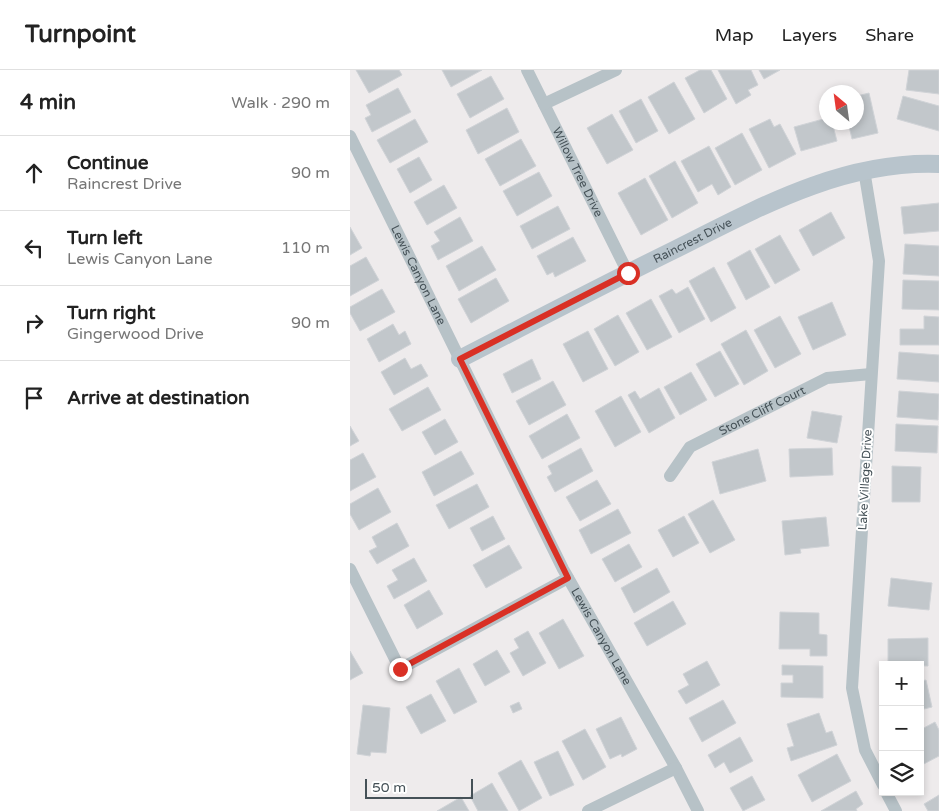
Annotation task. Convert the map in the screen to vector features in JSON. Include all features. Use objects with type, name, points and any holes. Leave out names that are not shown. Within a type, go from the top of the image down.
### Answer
[{"type":"street","name":"Willow Tree Drive","points":[[527,70],[628,273]]},
{"type":"street","points":[[544,104],[616,70]]},
{"type":"street","name":"Lewis Canyon Lane","points":[[350,136],[568,578],[676,768],[698,811]]},
{"type":"street","name":"Raincrest Drive","points":[[460,359],[744,215],[803,188],[864,170],[915,163],[939,164]]},
{"type":"street","name":"Lake Village Drive","points":[[864,170],[879,261],[852,688],[865,750],[879,777]]},
{"type":"street","name":"Stone Cliff Court","points":[[670,476],[690,447],[827,378],[871,374]]},
{"type":"street","points":[[350,569],[400,669],[568,578]]},
{"type":"street","points":[[588,811],[676,768]]},
{"type":"street","points":[[888,796],[896,811]]},
{"type":"building","points":[[356,70],[399,70],[402,75],[369,93]]},
{"type":"building","points":[[442,70],[482,70],[451,87]]},
{"type":"building","points":[[700,70],[711,70],[727,99],[704,113],[685,78]]},
{"type":"building","points":[[718,70],[751,70],[758,85],[748,90],[751,95],[736,104]]},
{"type":"building","points":[[759,70],[780,70],[764,79]]},
{"type":"building","points":[[909,70],[939,70],[939,94],[906,90]]},
{"type":"building","points":[[491,76],[504,99],[470,118],[457,94]]},
{"type":"building","points":[[674,82],[695,119],[669,134],[648,97]]},
{"type":"building","points":[[398,88],[411,112],[372,132],[365,118],[371,115],[366,105]]},
{"type":"building","points":[[869,93],[878,133],[852,139],[850,130],[864,130],[864,94]]},
{"type":"building","points":[[903,96],[939,106],[939,131],[897,119]]},
{"type":"building","points":[[641,99],[658,131],[636,143],[619,111]]},
{"type":"building","points":[[507,108],[519,132],[478,154],[466,130]]},
{"type":"building","points":[[612,114],[633,150],[607,164],[587,128]]},
{"type":"building","points":[[415,119],[428,142],[390,163],[377,140]]},
{"type":"building","points":[[770,119],[774,127],[780,124],[796,154],[769,168],[749,129]]},
{"type":"building","points":[[819,120],[819,130],[834,130],[837,141],[801,151],[794,127]]},
{"type":"building","points":[[742,133],[762,170],[735,185],[715,148]]},
{"type":"building","points":[[521,139],[536,166],[500,186],[485,159]]},
{"type":"building","points":[[709,146],[731,187],[718,195],[712,184],[698,192],[681,161]]},
{"type":"building","points":[[419,157],[432,180],[410,193],[397,169]]},
{"type":"building","points":[[675,161],[698,203],[672,218],[649,176]]},
{"type":"building","points":[[539,172],[552,196],[517,216],[503,191]]},
{"type":"building","points":[[645,178],[668,220],[641,235],[618,193]]},
{"type":"building","points":[[444,185],[457,208],[427,225],[414,202]]},
{"type":"building","points":[[939,203],[939,231],[904,234],[901,207]]},
{"type":"building","points":[[558,206],[570,229],[532,249],[520,226]]},
{"type":"building","points":[[831,212],[845,238],[813,256],[799,230]]},
{"type":"building","points":[[460,217],[473,241],[438,260],[431,246],[440,241],[434,232]]},
{"type":"building","points":[[350,227],[362,248],[350,255]]},
{"type":"building","points":[[780,235],[800,270],[775,284],[755,249]]},
{"type":"building","points":[[573,237],[586,261],[555,277],[553,272],[547,275],[537,256]]},
{"type":"building","points":[[905,244],[939,246],[939,276],[903,274]]},
{"type":"building","points":[[482,246],[496,270],[459,291],[446,266]]},
{"type":"building","points":[[750,250],[770,287],[746,300],[727,263]]},
{"type":"building","points":[[366,257],[379,280],[350,296],[350,266]]},
{"type":"building","points":[[714,267],[736,308],[711,322],[689,281]]},
{"type":"building","points":[[496,278],[509,301],[471,323],[458,299]]},
{"type":"building","points":[[903,280],[939,281],[939,310],[902,309]]},
{"type":"building","points":[[688,287],[705,319],[679,333],[659,296],[672,289],[676,294]]},
{"type":"building","points":[[382,289],[395,312],[360,331],[350,313],[350,307]]},
{"type":"building","points":[[651,299],[672,337],[647,350],[626,313]]},
{"type":"building","points":[[832,302],[846,335],[813,350],[798,317]]},
{"type":"building","points":[[618,315],[639,352],[615,366],[594,329]]},
{"type":"building","points":[[780,316],[801,354],[775,368],[754,330]]},
{"type":"building","points":[[924,316],[939,317],[939,345],[900,345],[900,329],[924,329]]},
{"type":"building","points":[[393,324],[399,335],[405,331],[411,344],[379,362],[367,339]]},
{"type":"building","points":[[746,330],[768,371],[744,385],[721,344]]},
{"type":"building","points":[[588,331],[608,369],[583,382],[563,344]]},
{"type":"building","points":[[720,351],[739,384],[715,397],[696,364]]},
{"type":"building","points":[[899,352],[939,355],[939,382],[897,379]]},
{"type":"building","points":[[405,358],[411,369],[421,364],[428,376],[394,395],[381,372]]},
{"type":"building","points":[[532,359],[541,379],[512,393],[503,374]]},
{"type":"building","points":[[691,372],[707,400],[680,415],[664,387]]},
{"type":"building","points":[[553,381],[566,405],[529,425],[516,401]]},
{"type":"building","points":[[428,387],[441,410],[402,431],[389,409]]},
{"type":"building","points":[[659,388],[675,418],[649,433],[628,395],[635,391],[640,399]]},
{"type":"building","points":[[899,391],[939,394],[938,420],[897,417]]},
{"type":"building","points":[[621,396],[641,432],[615,447],[595,411]]},
{"type":"building","points":[[812,411],[842,416],[837,443],[807,438]]},
{"type":"building","points":[[567,414],[580,438],[542,459],[529,436]]},
{"type":"building","points":[[445,419],[458,442],[435,455],[422,432]]},
{"type":"building","points":[[896,424],[938,426],[937,453],[895,451]]},
{"type":"building","points":[[350,426],[359,441],[350,446]]},
{"type":"building","points":[[581,448],[593,471],[555,492],[547,477],[552,474],[548,466]]},
{"type":"building","points":[[832,448],[833,475],[790,477],[789,449]]},
{"type":"building","points":[[758,449],[766,481],[720,494],[712,462]]},
{"type":"building","points":[[461,451],[474,474],[434,496],[422,472]]},
{"type":"building","points":[[363,453],[376,477],[350,491],[350,460]]},
{"type":"building","points":[[892,466],[921,467],[920,502],[892,502]]},
{"type":"building","points":[[597,480],[611,504],[580,521],[566,497]]},
{"type":"building","points":[[477,484],[489,507],[449,529],[436,505]]},
{"type":"building","points":[[378,488],[391,512],[359,530],[350,514],[350,504]]},
{"type":"building","points":[[713,500],[735,540],[710,553],[688,514]]},
{"type":"building","points":[[618,509],[631,533],[591,554],[579,530]]},
{"type":"building","points":[[493,516],[505,539],[482,551],[470,528]]},
{"type":"building","points":[[684,516],[699,543],[673,557],[658,530]]},
{"type":"building","points":[[826,517],[829,546],[800,549],[801,553],[785,555],[782,521]]},
{"type":"building","points":[[397,523],[409,546],[377,564],[369,551],[377,547],[372,537]]},
{"type":"building","points":[[629,544],[642,567],[615,582],[602,559]]},
{"type":"building","points":[[509,545],[522,568],[486,588],[473,565]]},
{"type":"building","points":[[414,558],[427,581],[394,599],[387,586],[398,580],[392,570]]},
{"type":"building","points":[[657,568],[670,592],[634,613],[621,588]]},
{"type":"building","points":[[891,578],[932,583],[929,610],[888,606]]},
{"type":"building","points":[[429,590],[443,614],[417,629],[404,605]]},
{"type":"building","points":[[673,601],[686,624],[647,646],[634,623]]},
{"type":"building","points":[[780,612],[819,613],[819,634],[827,635],[827,656],[810,656],[810,649],[779,649]]},
{"type":"building","points":[[563,619],[584,656],[559,669],[539,633]]},
{"type":"building","points":[[528,631],[546,663],[523,676],[510,653],[519,648],[514,639]]},
{"type":"building","points":[[928,638],[928,666],[924,666],[924,661],[888,661],[888,639]]},
{"type":"building","points":[[497,650],[510,672],[485,686],[473,664]]},
{"type":"building","points":[[350,651],[363,673],[350,680]]},
{"type":"building","points":[[707,661],[720,685],[686,704],[678,691],[689,685],[683,674]]},
{"type":"building","points":[[782,665],[823,666],[823,698],[781,697],[781,683],[793,683],[793,675],[782,675]]},
{"type":"building","points":[[459,668],[477,702],[454,714],[436,681]]},
{"type":"building","points":[[924,680],[926,680],[932,707],[924,709],[924,706]]},
{"type":"building","points":[[431,694],[446,721],[421,734],[406,707]]},
{"type":"building","points":[[723,700],[736,723],[702,742],[689,718]]},
{"type":"building","points":[[519,702],[522,709],[513,713],[510,706]]},
{"type":"building","points":[[363,705],[390,708],[386,753],[371,752],[370,756],[357,754]]},
{"type":"building","points":[[819,713],[826,733],[832,731],[837,745],[791,761],[787,748],[794,746],[787,724]]},
{"type":"building","points":[[621,717],[637,749],[622,757],[621,754],[610,759],[596,729]]},
{"type":"building","points":[[935,722],[939,730],[939,756],[924,764],[924,751],[924,728]]},
{"type":"building","points":[[585,729],[606,767],[583,780],[562,741]]},
{"type":"building","points":[[740,737],[753,761],[730,773],[724,762],[715,768],[708,755]]},
{"type":"building","points":[[558,751],[574,785],[550,796],[534,762]]},
{"type":"building","points":[[837,754],[851,781],[812,802],[798,775]]},
{"type":"building","points":[[521,760],[542,798],[519,811],[498,773]]},
{"type":"building","points":[[752,776],[765,800],[743,811],[730,788]]},
{"type":"building","points":[[492,783],[508,811],[478,811],[470,796]]},
{"type":"building","points":[[856,791],[863,804],[856,809],[857,811],[821,811]]},
{"type":"building","points":[[939,795],[939,811],[928,811],[924,804]]},
{"type":"building","points":[[461,797],[469,811],[437,811]]},
{"type":"route","points":[[400,669],[568,578],[460,359],[628,273]]}]
